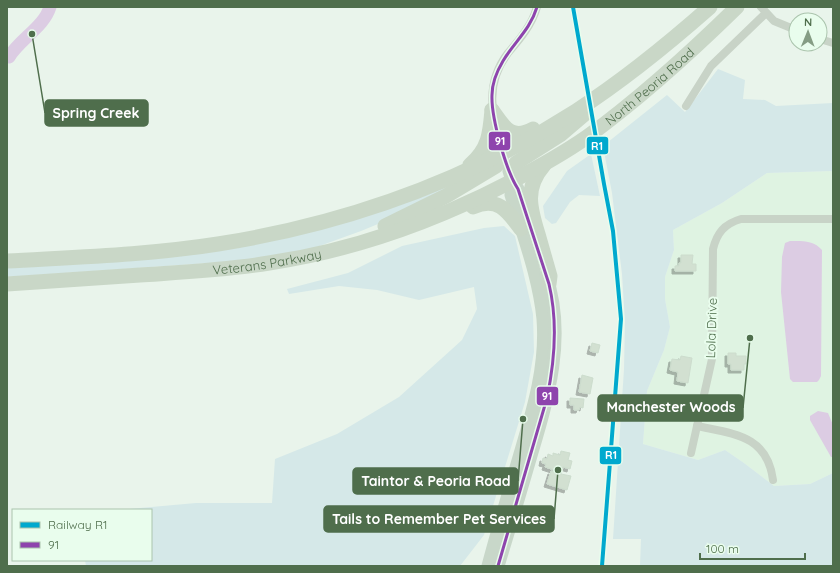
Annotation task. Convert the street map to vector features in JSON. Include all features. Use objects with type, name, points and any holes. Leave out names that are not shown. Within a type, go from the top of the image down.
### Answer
[{"type":"highway","name":"North Peoria Road","points":[[503,152],[568,116],[627,75],[672,41],[710,7]]},
{"type":"highway","name":"North Peoria Road","points":[[512,181],[546,163],[586,138],[653,86],[681,62],[737,7]]},
{"type":"highway","points":[[512,181],[512,172],[516,162],[566,131],[627,75]]},
{"type":"highway","points":[[492,110],[505,127],[514,133],[520,134],[524,134],[557,116],[568,116]]},
{"type":"highway","points":[[460,173],[478,158],[486,146],[490,130],[492,110]]},
{"type":"highway","points":[[334,249],[396,221],[446,196],[496,166],[501,161],[503,152]]},
{"type":"highway","name":"Veterans Parkway","points":[[7,261],[148,252],[217,244],[302,228],[381,204],[460,173],[503,152]]},
{"type":"highway","points":[[546,163],[538,172],[534,180],[530,191],[530,204],[550,276],[549,284]]},
{"type":"highway","name":"Veterans Parkway","points":[[7,284],[198,271],[272,263],[379,237],[448,212],[512,181]]},
{"type":"highway","points":[[379,237],[411,232],[483,203],[491,203],[505,210],[521,229]]},
{"type":"main road","points":[[498,566],[539,431],[551,380],[555,320],[549,284],[518,189],[512,181],[503,152]]},
{"type":"main road","points":[[488,566],[534,406],[543,356],[542,312],[539,292],[511,195],[512,181]]},
{"type":"street","points":[[503,152],[492,110],[493,86],[499,67],[527,30],[537,7]]},
{"type":"street","points":[[686,106],[711,66],[764,10],[774,21],[788,27]]},
{"type":"street","name":"Lola Drive","points":[[691,453],[712,359],[713,249],[716,238],[724,228],[733,221],[740,219],[833,219]]},
{"type":"street","points":[[697,426],[738,435],[755,444],[762,450],[769,462],[773,480]]},
{"type":"shaded area","points":[[718,69],[745,80],[743,99],[765,100],[776,106],[833,103],[833,171],[767,173],[722,203],[673,230],[674,250],[665,277],[665,299],[670,327],[664,350],[647,391],[643,444],[698,460],[725,450],[774,486],[810,484],[833,473],[833,566],[640,566],[641,539],[613,539],[624,369],[625,322],[622,274],[612,193],[603,146],[667,95],[685,112]]},
{"type":"shaded area","points":[[591,154],[600,196],[579,195],[570,202],[556,223],[552,224],[545,218],[543,206],[567,171]]},
{"type":"shaded area","points":[[833,171],[833,473],[810,484],[774,486],[725,450],[698,460],[643,444],[647,391],[664,350],[670,327],[665,299],[665,277],[674,250],[673,230],[722,203],[767,173]]},
{"type":"shaded area","points":[[465,177],[395,217],[314,248],[253,260],[7,277],[7,267],[181,255]]},
{"type":"shaded area","points":[[504,226],[515,236],[533,314],[534,352],[525,402],[484,535],[460,566],[86,566],[85,561],[152,561],[152,509],[129,509],[196,503],[272,503],[275,459],[337,434],[399,397],[462,340],[477,309],[474,287],[419,300],[377,290],[339,286],[289,294],[287,289],[348,273],[402,246],[484,228]]},
{"type":"shaded area","points":[[790,241],[803,241],[815,244],[822,250],[821,376],[817,382],[793,382],[790,379],[781,292],[782,257],[785,243]]},
{"type":"shaded area","points":[[818,411],[828,413],[833,425],[833,457],[831,457],[810,420],[810,416]]},
{"type":"building","points":[[681,255],[693,255],[692,264],[696,264],[696,271],[675,271],[675,266],[679,266],[679,263],[681,263]]},
{"type":"building","points":[[592,343],[600,345],[598,353],[590,351]]},
{"type":"building","points":[[728,353],[736,353],[736,356],[746,356],[744,370],[731,370],[731,364],[728,364]]},
{"type":"building","points":[[681,356],[692,358],[688,383],[677,381],[678,372],[670,370],[672,359],[680,360]]},
{"type":"building","points":[[582,375],[593,378],[590,394],[579,392]]},
{"type":"building","points":[[570,398],[584,399],[583,408],[580,407],[579,410],[574,410],[574,405],[570,405]]},
{"type":"building","points":[[561,451],[570,453],[568,460],[572,461],[570,469],[563,467],[561,474],[571,476],[567,490],[547,484],[551,471],[557,471],[545,467],[546,464],[542,463],[543,458],[547,459],[548,454],[553,456],[553,453],[560,455]]},
{"type":"waterway","points":[[7,56],[9,57],[19,44],[43,21],[50,7]]},
{"type":"rail line","name":"R1","points":[[573,7],[613,231],[621,319],[602,566]]},
{"type":"transit line","name":"91","points":[[498,566],[547,398],[554,355],[554,312],[549,284],[518,189],[513,181],[504,157],[492,105],[495,77],[503,61],[530,22],[537,7]]},
{"type":"place","name":"Spring Creek","points":[[32,34]]},
{"type":"place","name":"Manchester Woods","points":[[750,338]]},
{"type":"place","name":"Taintor & Peoria Road","points":[[523,419]]},
{"type":"place","name":"Tails to Remember Pet Services","points":[[558,470]]}]
